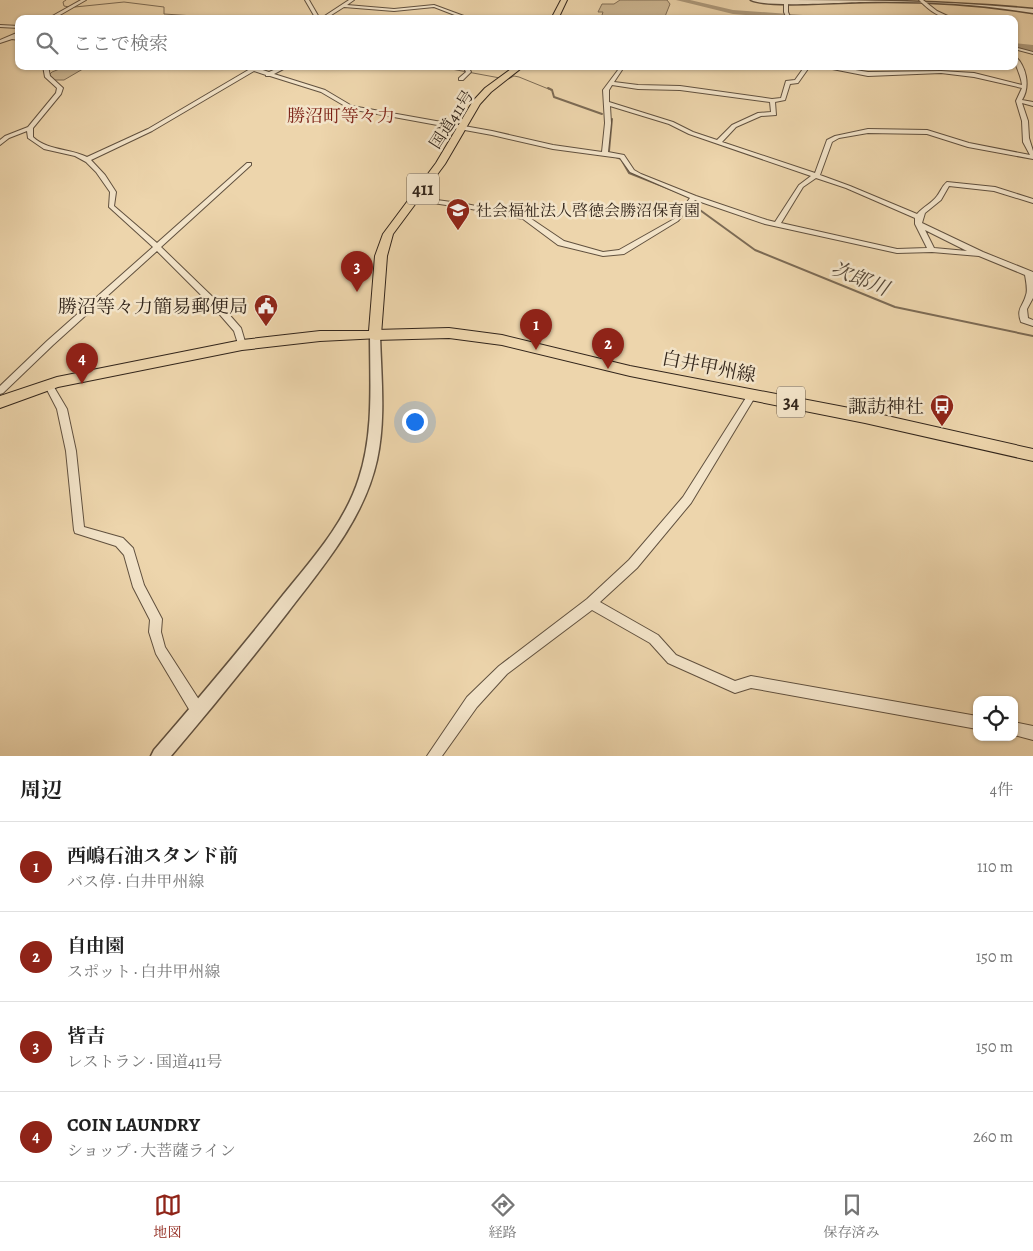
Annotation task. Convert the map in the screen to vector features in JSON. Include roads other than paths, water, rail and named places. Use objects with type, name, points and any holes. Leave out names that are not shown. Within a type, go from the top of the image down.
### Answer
[{"type":"main road","points":[[556,15],[564,0]]},
{"type":"main road","name":"国道411号","points":[[375,335],[381,256],[384,242],[394,225],[415,200],[440,164],[479,99],[515,70]]},
{"type":"main road","name":"白井甲州線","points":[[0,402],[48,384],[242,345],[320,336],[432,333],[475,335],[549,350],[639,372],[865,416],[1033,455]]},
{"type":"street","points":[[56,15],[84,0]]},
{"type":"street","points":[[306,0],[317,15]]},
{"type":"street","points":[[328,15],[352,0]]},
{"type":"street","points":[[754,0],[922,1],[983,4],[1033,11]]},
{"type":"street","points":[[786,1],[787,15]]},
{"type":"street","points":[[922,1],[941,15]]},
{"type":"street","points":[[345,6],[394,10],[434,6],[459,15]]},
{"type":"street","points":[[0,26],[15,27]]},
{"type":"street","points":[[0,42],[15,35]]},
{"type":"street","points":[[1018,49],[1033,53]]},
{"type":"street","points":[[1018,62],[1024,72],[1023,96],[1019,101],[1020,111],[1025,119],[1024,135],[1027,148],[1033,156]]},
{"type":"street","points":[[0,143],[6,137],[30,128],[59,93],[60,88],[48,77],[45,70]]},
{"type":"street","points":[[86,160],[150,130],[252,70],[323,91],[350,107],[462,127],[553,147],[622,156],[632,170],[639,175],[748,217],[897,251],[932,250],[980,254]]},
{"type":"street","points":[[268,75],[279,70]]},
{"type":"street","points":[[461,79],[467,70]]},
{"type":"street","points":[[605,153],[608,123],[606,90],[618,70]]},
{"type":"street","points":[[611,83],[651,88],[680,88],[772,101],[783,100],[788,82],[796,82],[805,70]]},
{"type":"street","points":[[844,70],[868,74],[941,72],[974,76],[1024,87]]},
{"type":"street","points":[[719,142],[734,126],[760,114],[774,114],[772,101]]},
{"type":"street","points":[[1019,101],[1033,104]]},
{"type":"street","points":[[606,103],[671,123],[691,133],[848,187],[919,221],[980,254],[1031,274],[1031,294],[1023,310],[1024,320],[1033,322]]},
{"type":"street","points":[[30,128],[30,137],[46,148],[78,155],[96,169],[113,192],[111,206],[157,247],[238,330],[242,345]]},
{"type":"street","points":[[777,224],[801,186],[818,174],[831,139],[868,132],[927,132],[968,145],[1033,156]]},
{"type":"street","points":[[0,391],[50,343],[249,164]]},
{"type":"street","points":[[932,250],[919,221],[922,212],[939,199],[947,184],[995,189],[1033,201]]},
{"type":"street","points":[[415,200],[466,206],[525,217],[561,243],[603,254],[621,252],[676,220],[684,213],[686,204],[694,197]]},
{"type":"street","points":[[160,756],[261,636],[346,524],[360,497],[371,459],[375,410],[375,335]]},
{"type":"street","points":[[48,384],[62,409],[71,451],[79,530],[119,542],[129,552],[139,587],[156,619],[155,632],[160,650],[198,711]]},
{"type":"street","points":[[434,756],[472,702],[503,670],[591,603],[633,564],[687,500],[752,395]]},
{"type":"street","points":[[591,603],[654,639],[672,659],[735,686],[751,682],[973,722]]},
{"type":"street","points":[[1018,729],[1033,733]]},
{"type":"waterway","name":"次郎川","points":[[66,0],[63,2],[64,6],[69,7]]},
{"type":"waterway","points":[[680,0],[733,12],[775,15]]},
{"type":"waterway","name":"次郎川","points":[[75,7],[124,2],[164,7],[164,14],[179,15]]},
{"type":"waterway","points":[[1018,46],[1033,48]]},
{"type":"waterway","name":"次郎川","points":[[457,70],[500,78]]},
{"type":"waterway","name":"次郎川","points":[[508,79],[514,76],[519,77],[551,90]]},
{"type":"waterway","name":"次郎川","points":[[548,88],[552,90],[554,97],[602,114]]},
{"type":"waterway","name":"次郎川","points":[[609,151],[612,119]]},
{"type":"waterway","name":"次郎川","points":[[616,157],[621,159],[629,173],[685,195]]},
{"type":"waterway","name":"次郎川","points":[[693,205],[755,250],[895,307],[1033,336]]},
{"type":"place","name":"社会福祉法人啓徳会勝沼保育園","points":[[458,231]]},
{"type":"place","name":"皆吉","points":[[357,292]]},
{"type":"place","name":"勝沼等々力簡易郵便局","points":[[266,327]]},
{"type":"place","name":"西嶋石油スタンド前","points":[[536,350]]},
{"type":"place","name":"自由園","points":[[608,369]]},
{"type":"place","name":"COIN LAUNDRY","points":[[82,384]]},
{"type":"place","name":"諏訪神社","points":[[942,427]]},
{"type":"district","name":"勝沼町等々力","points":[[341,116]]}]
